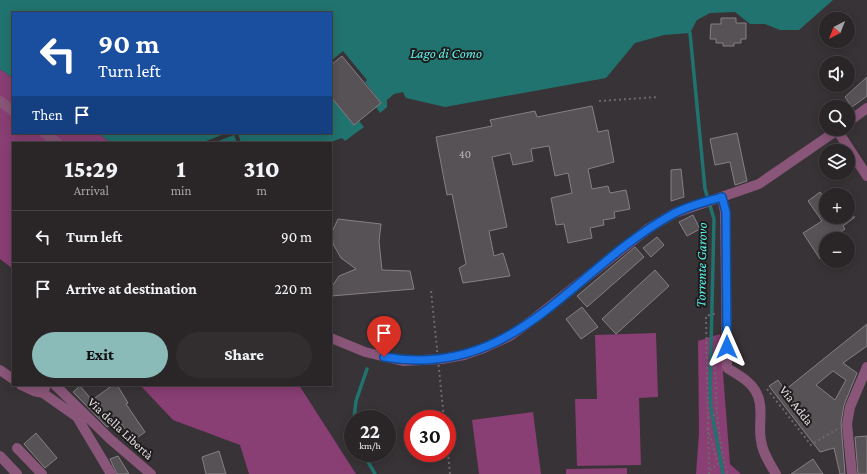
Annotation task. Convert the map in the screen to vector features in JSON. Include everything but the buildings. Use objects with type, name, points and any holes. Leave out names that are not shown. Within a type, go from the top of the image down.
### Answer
[{"type":"street","points":[[0,101],[12,110]]},
{"type":"street","points":[[855,117],[867,108]]},
{"type":"street","points":[[45,134],[57,142]]},
{"type":"street","points":[[332,338],[365,352],[404,361],[442,360],[464,355],[484,348],[510,336],[535,318],[649,228],[675,213],[744,190],[770,177],[828,136]]},
{"type":"street","points":[[842,136],[867,176]]},
{"type":"street","points":[[719,198],[726,212],[727,368],[741,376],[757,393],[760,406],[761,441],[768,462],[776,474]]},
{"type":"street","points":[[852,474],[847,424],[850,406],[867,367]]},
{"type":"street","points":[[0,370],[12,378]]},
{"type":"street","name":"Via della Libertà","points":[[23,386],[34,391],[44,389],[77,417],[111,474]]},
{"type":"street","name":"Via della Libertà","points":[[57,386],[110,439],[151,474]]},
{"type":"street","points":[[17,448],[42,474]]},
{"type":"street","points":[[0,456],[17,474]]},
{"type":"path","points":[[599,101],[658,97]]},
{"type":"path","points":[[431,291],[443,410]]},
{"type":"path","points":[[709,472],[706,316],[726,312]]},
{"type":"path","points":[[715,364],[716,415],[723,462],[728,474]]},
{"type":"path","name":"Via Adda","points":[[767,388],[811,445],[847,424]]},
{"type":"path","points":[[708,416],[716,415]]},
{"type":"path","points":[[707,424],[718,464]]},
{"type":"path","points":[[449,462],[450,474]]},
{"type":"path","points":[[709,472],[718,464],[723,462]]},
{"type":"shaded area","points":[[0,69],[12,77],[12,134],[98,134],[110,142],[12,142],[12,268],[0,259]]},
{"type":"shaded area","points":[[656,333],[658,397],[639,398],[641,465],[577,466],[575,399],[597,399],[595,335]]},
{"type":"shaded area","points":[[720,334],[730,464],[741,474],[696,474],[699,433],[698,341]]},
{"type":"shaded area","points":[[141,386],[300,386],[344,455],[344,462],[348,462],[356,474],[249,474],[240,445],[173,420]]},
{"type":"shaded area","points":[[533,412],[541,474],[479,474],[472,420]]},
{"type":"shaded area","points":[[627,468],[627,474],[566,474],[566,469]]},
{"type":"water","name":"Lago di Como","points":[[0,0],[833,0],[799,30],[780,30],[765,24],[750,24],[735,12],[710,13],[697,20],[690,33],[664,35],[635,43],[606,78],[445,107],[406,98],[403,92],[394,94],[387,100],[387,107],[380,113],[376,107],[381,103],[365,82],[367,80],[343,51],[332,60],[332,12],[12,12],[12,77],[0,69]]},
{"type":"water","points":[[332,98],[354,125],[359,121],[364,127],[345,141],[342,138],[331,142],[110,142],[98,134],[332,134]]},
{"type":"pier","points":[[224,134],[238,134],[241,142],[237,142],[234,135],[216,142],[204,142]]},
{"type":"waterway","name":"Torrente Garovo","points":[[690,33],[705,189],[714,219],[710,390],[711,408],[723,474]]},
{"type":"waterway","points":[[355,410],[356,401],[367,369]]},
{"type":"waterway","points":[[368,462],[375,474]]},
{"type":"route","points":[[384,357],[404,361],[442,360],[464,355],[484,348],[510,336],[649,228],[675,213],[722,197],[726,212],[727,347]]}]
